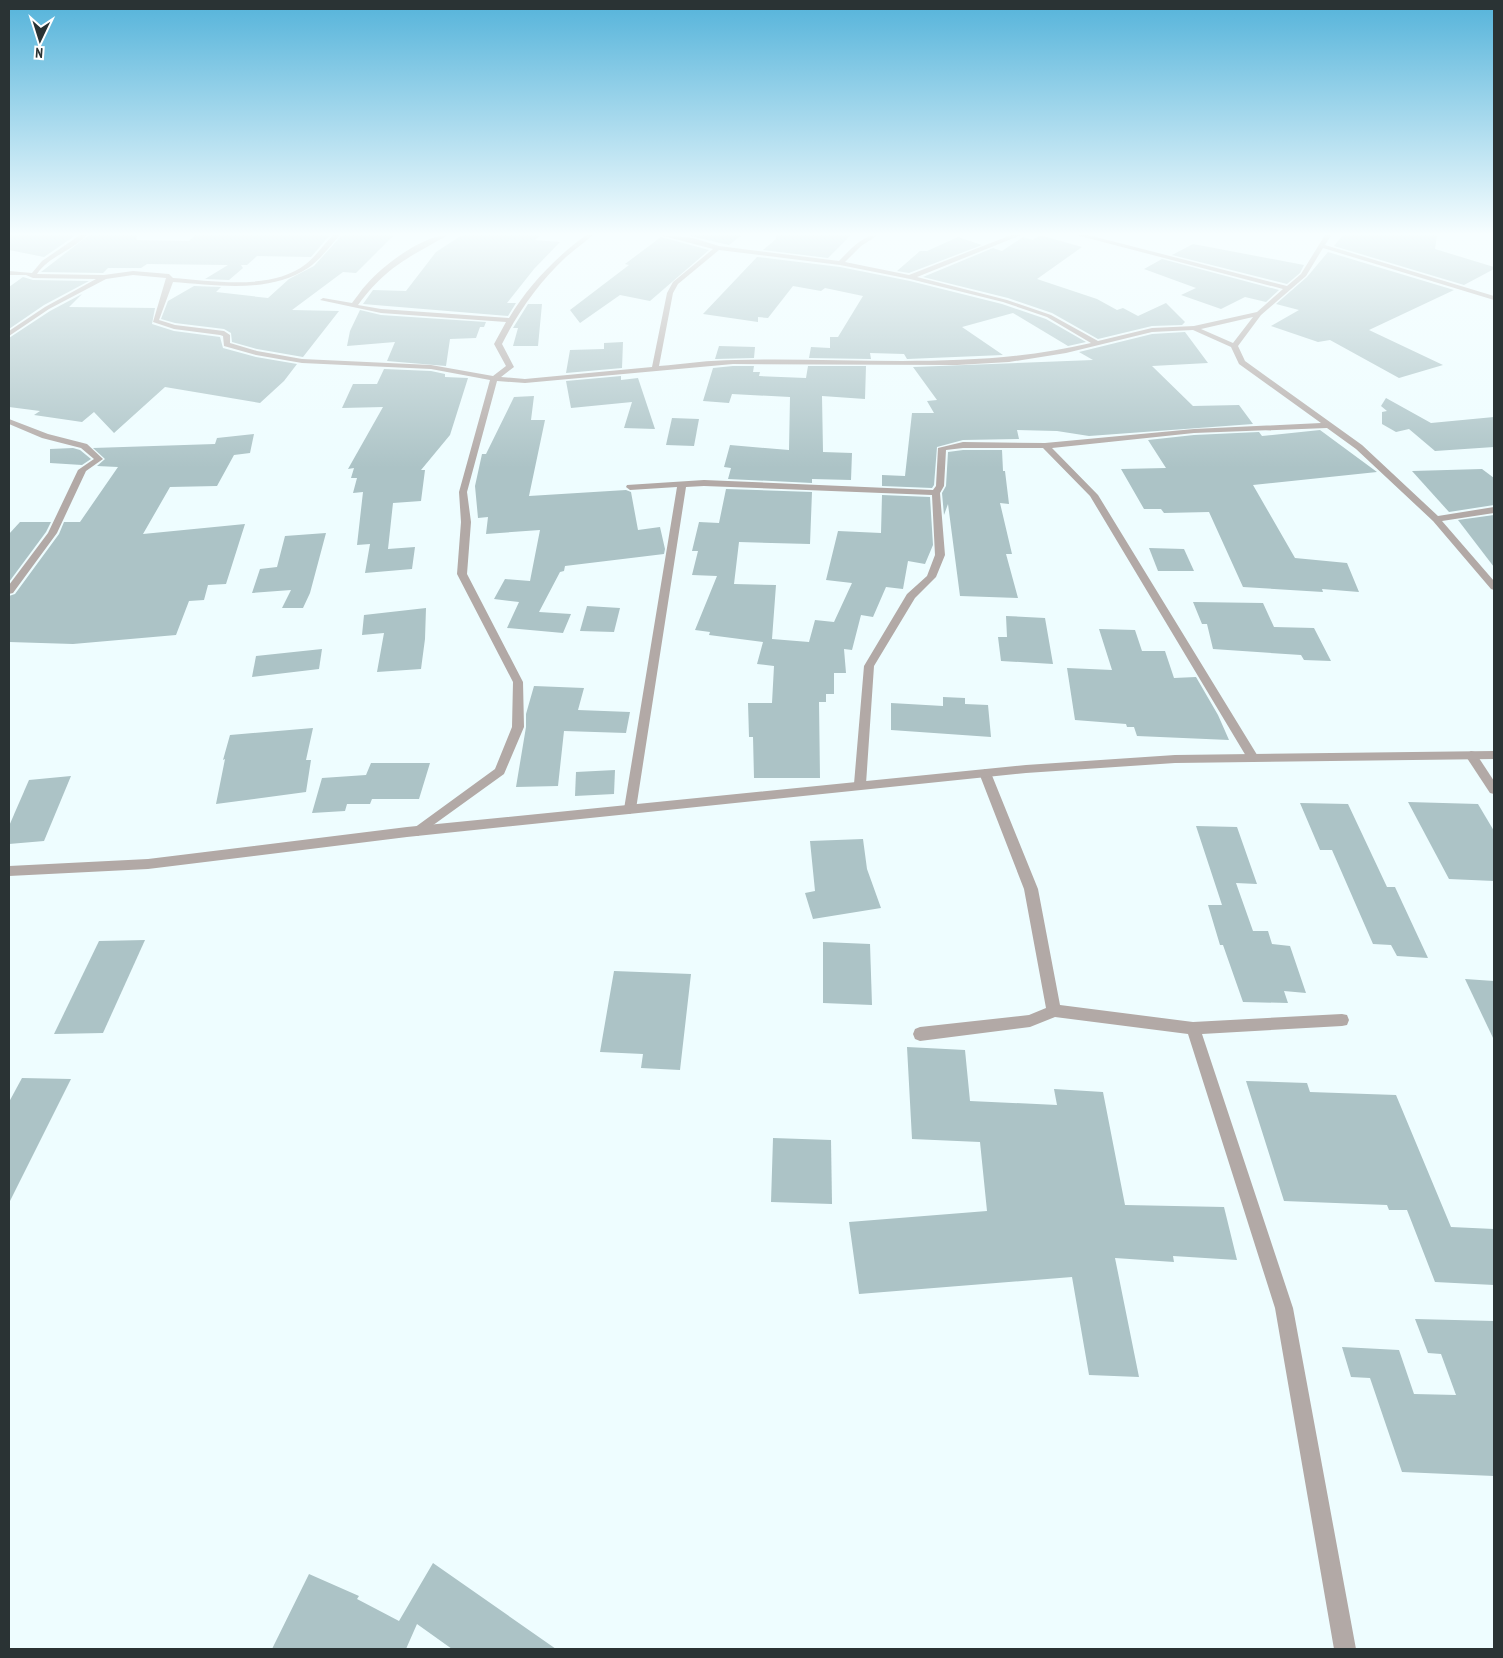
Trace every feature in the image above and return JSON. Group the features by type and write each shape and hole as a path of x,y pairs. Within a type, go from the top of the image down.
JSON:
{"street":[{"path":"9,334 41,312"},
{"path":"158,312 155,321 159,324 221,333 226,335 227,344 277,358 362,365 431,367 494,379 538,382 751,361 956,363 1009,360 1066,351 1096,342 1152,330 1194,328 1258,314"},
{"path":"401,312 509,320"},
{"path":"418,831 500,771 518,727 518,682 462,574 466,522 463,492 494,379 510,367 498,344 509,320 515,312"},
{"path":"655,370 666,312"},
{"path":"1038,312 1049,316 1096,342"},
{"path":"1234,346 1258,314"},
{"path":"1194,328 1234,346 1242,362 1359,447 1436,519 1494,587"},
{"path":"9,421 45,436 84,446 99,458 82,470 52,533 9,591"},
{"path":"860,784 869,666 911,596 930,577 940,555 936,493 940,486 942,448 964,445 1045,446 1194,432 1329,425"},
{"path":"1045,446 1094,495 1253,758"},
{"path":"630,487 704,483 936,493"},
{"path":"630,809 682,485"},
{"path":"1436,519 1494,510"},
{"path":"1471,755 1494,790"},
{"path":"9,871 148,864 418,831 860,784 985,773 1175,759 1494,755"},
{"path":"985,773 1032,889 1054,1011"},
{"path":"920,1034 1030,1021 1054,1011 1193,1028 1342,1020"},
{"path":"1193,1028 1284,1308 1344,1649"}],"building":[{"path":"9,312 33,312 9,329"},
{"path":"48,312 154,312 152,324 174,331 220,337 223,348 256,357 297,364 284,381 260,403 165,387 114,433 94,412 82,422 34,415 40,411 9,407 9,338"},
{"path":"164,312 338,312 303,357 257,349 232,342 231,333 224,329 175,323 161,319"},
{"path":"359,312 486,322 484,327 480,327 476,338 450,339 446,366 387,361 395,342 347,346 350,331"},
{"path":"464,312 510,312 508,316"},
{"path":"523,312 541,312 538,346 513,346 518,328 513,328"},
{"path":"572,312 595,312 580,323"},
{"path":"705,312 772,312 768,318 758,317 758,322 703,314"},
{"path":"853,312 1027,312 1046,319 1086,342 1068,346 1013,313 962,327 1003,355 907,359 904,354 870,353 871,359 809,358 811,347 830,348 830,337 838,337"},
{"path":"1050,312 1131,312 1138,316 1146,312 1175,312 1185,322 1182,325 1152,326 1098,339"},
{"path":"1295,312 1406,312 1369,330 1443,365 1399,378 1330,340 1318,342 1271,326"},
{"path":"1185,332 1208,363 1152,366 1193,406 1239,405 1253,424 1089,436 1057,431 1017,430 1019,439 963,440 937,447 934,485 932,488 882,486 882,475 905,476 912,413 934,413 927,401 937,400 913,367 1093,360 1079,352 1152,334"},
{"path":"623,342 622,368 566,373 570,350 604,349 604,343"},
{"path":"719,346 755,347 754,358 715,359"},
{"path":"754,366 753,372 760,372 759,376 806,378 808,366 866,366 865,399 822,396 823,452 852,453 851,480 812,479 812,483 728,479 731,468 724,467 730,445 789,450 790,397 732,394 729,403 703,401 713,368"},
{"path":"384,369 431,371 445,374 445,377 468,378 450,435 421,470 425,470 421,501 393,503 388,549 415,547 412,569 365,573 370,544 357,545 363,492 353,493 357,478 351,478 354,468 348,469 383,407 342,408 353,384 377,384"},
{"path":"621,376 621,380 638,378 655,429 624,428 632,402 571,408 566,381"},
{"path":"534,396 531,420 545,420 529,496 626,490 631,492 638,530 660,527 665,549 664,554 565,566 564,571 560,572 539,612 571,614 563,633 507,628 519,602 494,599 505,579 530,581 540,530 486,534 488,517 478,518 475,486 482,454 486,454 514,397"},
{"path":"1386,398 1431,423 1494,417 1494,447 1435,451 1409,429 1396,432 1382,424 1382,412 1387,411 1381,406"},
{"path":"672,418 699,419 694,446 666,445"},
{"path":"1320,430 1377,472 1253,485 1295,558 1347,563 1359,592 1322,589 1323,592 1243,587 1209,512 1164,513 1161,509 1144,509 1121,469 1166,468 1148,440 1194,435 1259,432 1262,436"},
{"path":"254,434 250,453 234,455 217,486 170,487 143,534 245,524 226,584 208,585 204,600 189,601 176,635 73,644 9,642 9,596 15,594 59,534 64,522 80,522 118,467 97,466 105,459 93,448 215,444 217,438"},
{"path":"73,448 80,450 91,459 82,465 50,463 50,449"},
{"path":"1002,450 1003,471 1005,471 1009,504 1000,503 1012,554 1006,554 1018,598 960,596 948,504 944,515 942,493 946,486 948,452"},
{"path":"1482,469 1494,478 1494,505 1449,512 1412,471"},
{"path":"726,489 812,492 810,544 739,542 734,584 776,585 772,639 809,642 815,620 834,622 852,583 826,580 838,531 881,533 882,495 930,497 933,545 925,564 908,561 903,589 886,587 873,617 861,615 852,650 844,649 846,673 834,673 834,694 826,694 826,702 819,702 820,778 754,778 753,737 749,737 748,703 772,703 774,666 757,664 763,642 709,635 710,632 695,630 717,576 692,575 698,551 692,551 699,522 719,523"},
{"path":"1494,515 1494,567 1458,520"},
{"path":"20,522 51,522 46,532 9,582 9,534"},
{"path":"326,533 310,593 303,608 282,608 291,590 252,593 260,569 277,567 285,536"},
{"path":"1149,548 1184,549 1194,571 1158,571"},
{"path":"1193,602 1263,603 1274,627 1314,628 1331,661 1304,660 1301,655 1213,649 1207,624 1202,624"},
{"path":"587,606 620,608 614,632 580,631"},
{"path":"426,608 425,639 421,669 377,672 384,633 362,635 364,615"},
{"path":"1006,616 1045,618 1053,664 1001,661 998,637 1007,637"},
{"path":"1099,629 1135,630 1142,651 1165,651 1174,678 1196,677 1218,715 1229,740 1137,736 1134,727 1127,727 1126,724 1075,720 1067,668 1112,670"},
{"path":"322,649 319,669 252,677 256,656"},
{"path":"534,686 584,688 578,710 630,712 626,733 564,731 558,786 516,787 526,727 526,714"},
{"path":"943,697 965,698 965,704 988,705 991,737 891,730 891,703 943,706"},
{"path":"313,728 306,760 311,760 306,792 216,804 225,759 223,760 230,735"},
{"path":"371,763 430,763 419,799 372,799 370,804 347,804 345,811 312,813 322,778 366,775"},
{"path":"615,770 614,794 575,796 576,772"},
{"path":"71,776 44,841 9,844 9,826 29,780"},
{"path":"1408,802 1478,804 1494,831 1494,881 1449,879"},
{"path":"1300,803 1348,804 1387,887 1395,887 1428,958 1397,956 1391,945 1373,944 1332,850 1320,850"},
{"path":"1196,826 1237,827 1257,884 1236,883 1253,931 1268,931 1272,944 1290,946 1306,993 1284,991 1288,1003 1243,1002 1223,945 1220,945 1208,905 1222,905"},
{"path":"863,839 867,869 881,908 813,919 805,893 815,891 810,841"},
{"path":"145,940 103,1033 54,1034 99,941"},
{"path":"823,942 870,944 872,1005 823,1003"},
{"path":"614,971 691,974 680,1070 641,1068 643,1054 600,1052"},
{"path":"1465,979 1494,981 1494,1040"},
{"path":"907,1047 965,1050 970,1101 1057,1105 1054,1089 1103,1092 1125,1205 1224,1207 1237,1260 1173,1256 1174,1262 1115,1258 1139,1377 1089,1375 1072,1277 859,1294 849,1222 987,1211 980,1142 912,1139"},
{"path":"22,1078 71,1079 9,1203 9,1102"},
{"path":"1246,1081 1307,1083 1310,1092 1396,1095 1451,1227 1494,1229 1494,1285 1435,1282 1407,1210 1389,1210 1387,1205 1284,1201"},
{"path":"773,1138 831,1140 832,1204 771,1202"},
{"path":"1415,1319 1494,1321 1494,1476 1402,1472 1370,1378 1351,1377 1342,1347 1399,1350 1414,1394 1456,1395 1441,1354 1428,1353"},
{"path":"433,1563 556,1649 452,1649 417,1624 406,1649 272,1649 309,1574 359,1596 357,1599 399,1621"}]}
